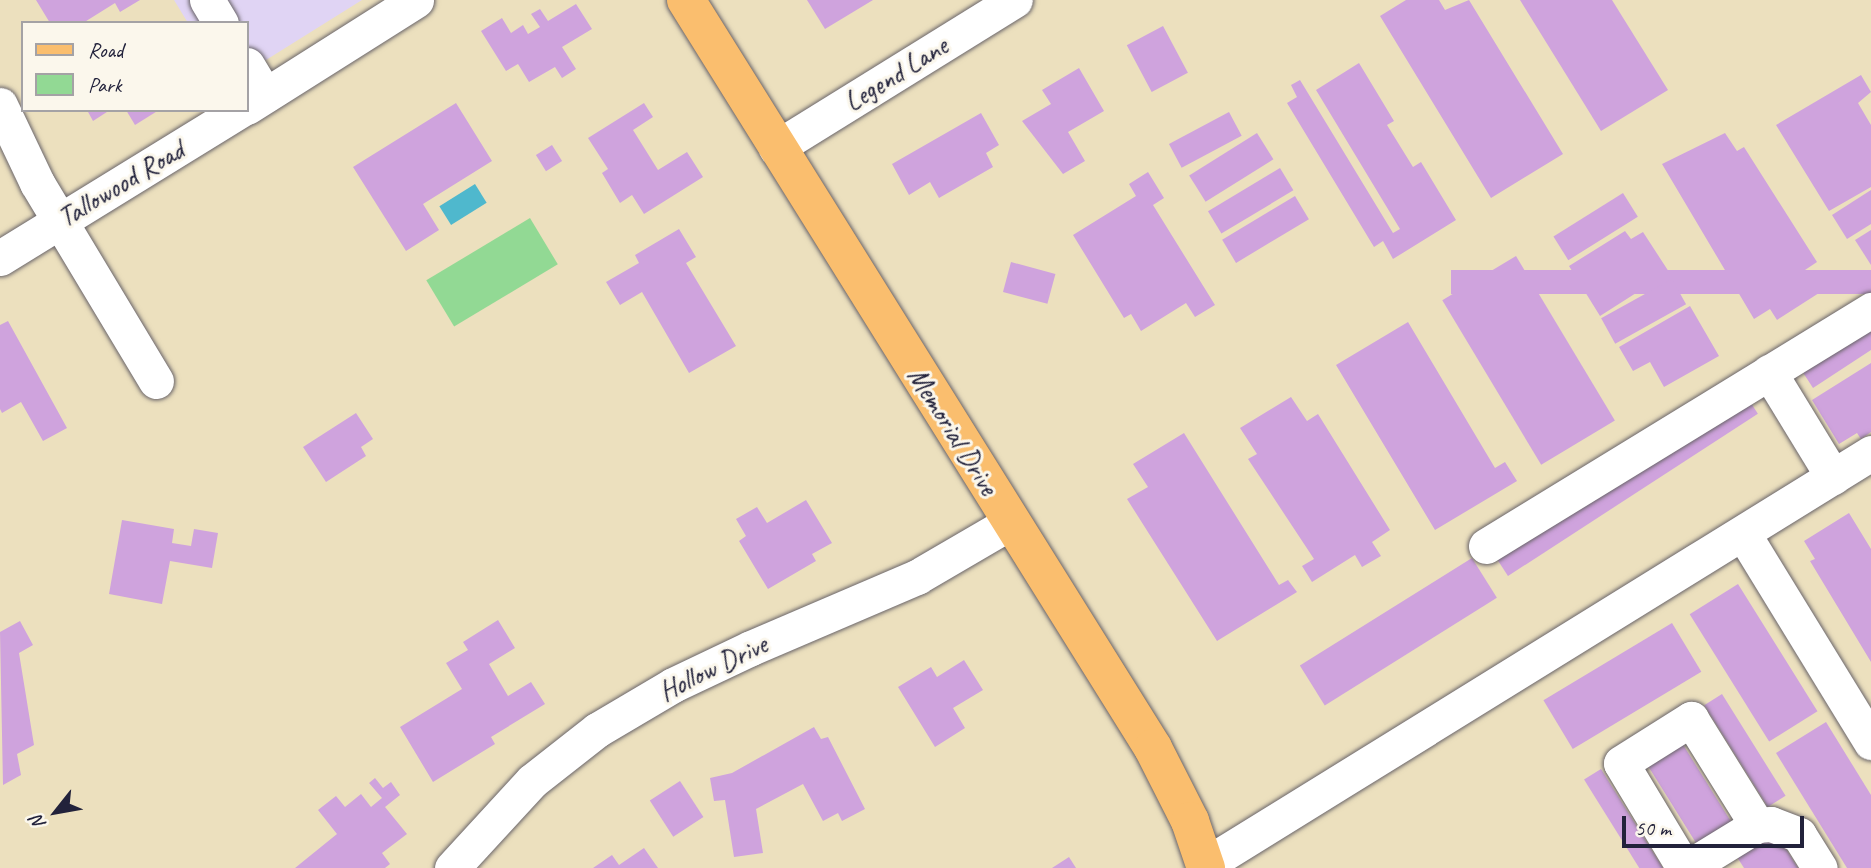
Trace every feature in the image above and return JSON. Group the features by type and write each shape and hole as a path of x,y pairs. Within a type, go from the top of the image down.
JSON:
{"main road":[{"name":"Memorial Drive","path":"686,0 1153,748 1190,821 1206,867"}],"street":[{"path":"207,0 220,21"},
{"name":"Tallowood Road","path":"251,104 416,0"},
{"name":"Legend Lane","path":"776,148 1015,0"},
{"path":"248,75 251,104"},
{"path":"0,105 12,136 60,221 156,381"},
{"name":"Tallowood Road","path":"0,258 238,112"},
{"path":"1486,546 1871,310"},
{"path":"1769,372 1833,477"},
{"path":"1206,867 1744,535 1871,453"},
{"name":"Hollow Drive","path":"452,868 532,781 597,730 729,659 917,577 1011,522"},
{"path":"1744,535 1871,742"},
{"path":"1757,825 1691,719 1621,764 1686,868 1757,825 1771,824 1799,835 1820,868"}],"shaded area":[{"path":"174,0 362,0 248,71 248,21 187,21"}],"green space":[{"path":"530,218 558,264 454,327 426,280"}],"water":[{"path":"475,184 487,203 451,225 439,206"}],"building":[{"path":"36,0 140,0 120,12 115,3 86,21 49,21"},
{"path":"807,0 873,0 825,29"},
{"path":"1406,0 1439,0 1445,10 1469,0 1563,154 1491,198 1380,16"},
{"path":"1520,0 1612,0 1668,90 1601,131"},
{"path":"576,4 592,29 562,47 576,69 562,78 555,67 529,82 518,64 506,71 481,31 502,18 511,33 523,25 528,34 540,27 531,14 540,9 548,21"},
{"path":"1163,26 1188,73 1152,92 1127,45"},
{"path":"1359,63 1394,121 1387,125 1413,167 1421,162 1456,220 1393,259 1383,241 1374,247 1287,103 1297,97 1291,85 1300,80 1393,233 1400,229 1316,90"},
{"path":"1079,68 1104,111 1068,132 1085,161 1063,174 1022,121 1051,104 1042,90"},
{"path":"1861,75 1871,92 1858,103 1871,125 1871,187 1829,211 1776,125"},
{"path":"456,103 492,161 423,204 439,230 406,251 353,167"},
{"path":"644,103 653,117 633,130 658,170 687,152 703,177 644,214 632,195 620,203 602,173 608,169 588,138"},
{"path":"88,112 107,112 93,121"},
{"path":"127,112 156,112 135,125"},
{"path":"1229,112 1242,136 1182,168 1169,144"},
{"path":"981,113 999,145 986,153 993,167 939,198 930,182 909,195 892,164"},
{"path":"1257,133 1273,159 1206,202 1189,175"},
{"path":"1725,133 1737,151 1744,147 1817,262 1805,270 1819,293 1777,320 1770,309 1754,319 1662,164"},
{"path":"552,145 562,161 546,171 536,155"},
{"path":"1280,168 1293,190 1221,234 1208,211"},
{"path":"1148,172 1164,198 1153,205 1215,305 1195,317 1186,303 1141,331 1131,314 1124,318 1073,235 1136,196 1129,184"},
{"path":"1871,190 1871,224 1847,239 1832,215"},
{"path":"1623,193 1638,217 1568,260 1553,236"},
{"path":"1295,196 1309,219 1236,263 1222,240"},
{"path":"679,229 696,257 686,263 736,346 689,373 642,292 620,305 606,282 639,263 635,255"},
{"path":"1871,230 1871,265 1855,240"},
{"path":"1625,231 1631,239 1643,232 1669,272 1600,316 1569,266"},
{"path":"1516,256 1615,421 1541,465 1442,300"},
{"path":"1011,262 1055,274 1047,304 1003,292"},
{"path":"1451,270 1871,270 1871,294 1451,294"},
{"path":"1672,279 1686,304 1615,344 1601,318"},
{"path":"1690,306 1719,356 1664,387 1650,362 1633,371 1619,347"},
{"path":"8,321 67,428 43,441 21,402 2,413 0,409 0,325"},
{"path":"1408,322 1495,468 1505,462 1517,481 1435,530 1336,365"},
{"path":"1871,330 1871,350 1813,388 1802,371"},
{"path":"1871,363 1871,432 1861,439 1857,433 1839,444 1812,400"},
{"path":"1291,397 1307,421 1318,414 1390,530 1372,542 1381,556 1362,567 1355,555 1312,582 1302,566 1314,559 1248,459 1257,454 1240,428"},
{"path":"1747,397 1758,414 1508,576 1497,559"},
{"path":"356,413 373,439 361,447 366,456 326,482 303,447"},
{"path":"1184,433 1279,585 1288,580 1297,592 1217,641 1127,499 1148,487 1133,464"},
{"path":"806,500 832,543 812,554 816,561 768,589 739,541 746,536 736,519 757,507 767,523"},
{"path":"1849,513 1871,549 1871,662 1810,561 1815,559 1804,541"},
{"path":"122,520 174,529 172,543 191,546 194,529 218,533 212,568 170,561 162,604 109,594"},
{"path":"1472,558 1497,598 1325,705 1300,666"},
{"path":"1738,584 1817,711 1769,741 1690,614"},
{"path":"498,620 515,648 489,664 508,696 531,682 545,704 491,737 495,744 433,782 400,727 462,689 446,663 468,650 463,642"},
{"path":"20,621 33,645 19,653 34,745 17,754 21,775 3,785 0,632"},
{"path":"1672,623 1701,672 1573,749 1543,700"},
{"path":"964,660 983,690 953,708 965,728 935,747 898,687 931,667 937,677"},
{"path":"1722,694 1786,796 1768,807 1704,705"},
{"path":"1826,722 1871,795 1871,868 1847,868 1776,753"},
{"path":"814,727 821,739 828,737 865,809 842,821 838,813 823,821 803,784 756,809 763,853 734,857 725,800 714,801 710,778 732,773"},
{"path":"1682,743 1736,829 1701,850 1647,765"},
{"path":"1601,769 1663,868 1639,868 1584,780"},
{"path":"375,778 383,788 391,782 400,795 385,807 407,834 382,853 390,864 385,868 295,868 337,834 318,810 336,796 345,807 361,794 371,807 382,798 369,783"},
{"path":"680,781 703,817 673,837 650,801"},
{"path":"1774,830 1798,868 1744,868 1735,854"},
{"path":"644,848 658,868 593,868 612,855 619,865"},
{"path":"1069,857 1076,868 1052,868"}]}
